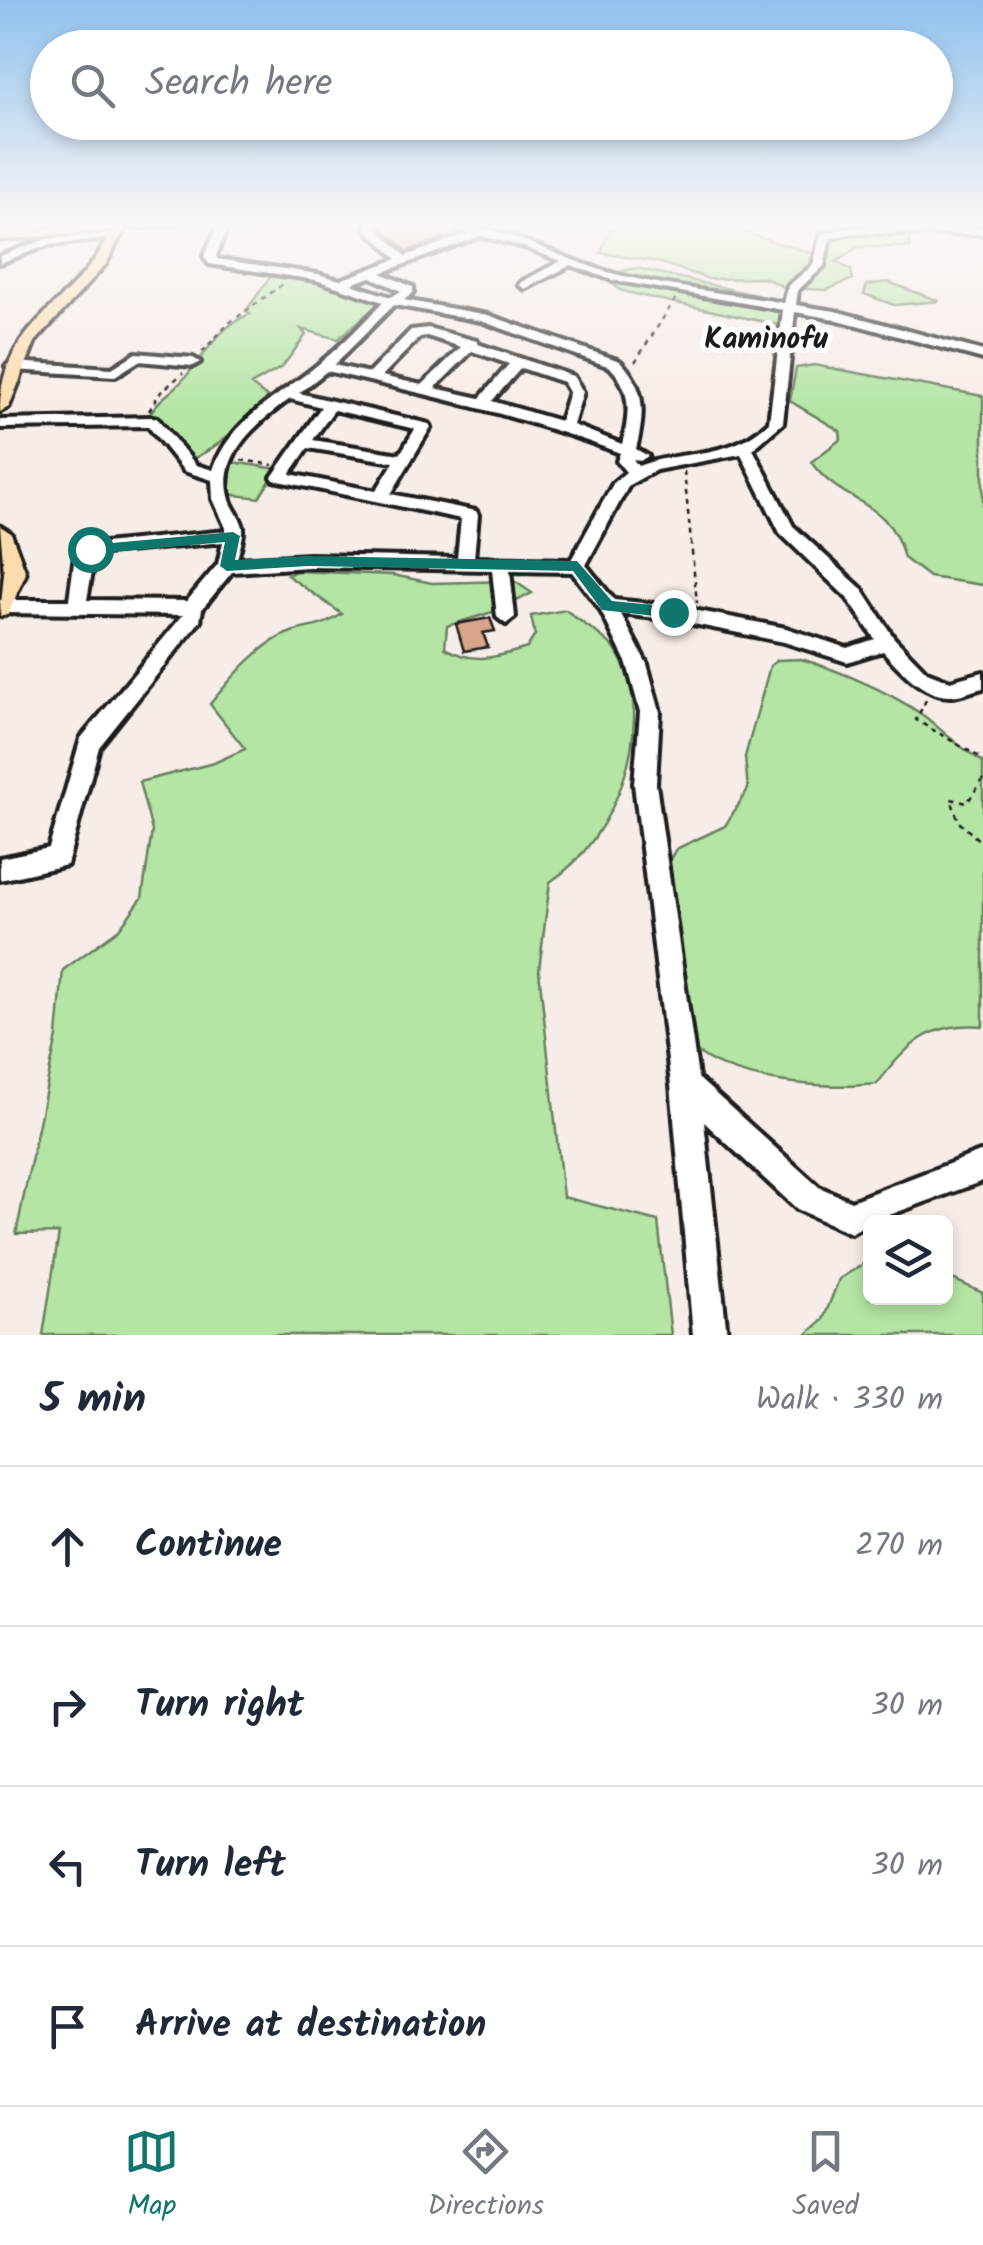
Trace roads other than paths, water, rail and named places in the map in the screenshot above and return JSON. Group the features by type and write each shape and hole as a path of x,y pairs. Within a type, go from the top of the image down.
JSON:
{"main road":[{"path":"1,402 27,340 77,286"},
{"path":"0,533 14,573 0,607"}],"street":[{"path":"352,286 392,301 484,318 619,368 628,374 638,418 624,461 634,472"},
{"path":"0,869 58,857 90,744 193,616 192,608 227,566 235,528 223,510 219,477 235,434 325,366 392,301 409,290 401,286"},
{"path":"665,286 891,328 983,355"},
{"path":"577,566 622,482 634,472 661,462 745,448 776,424 795,286"},
{"path":"370,379 416,333 472,344 568,379 576,392 565,427"},
{"path":"424,391 472,344"},
{"path":"13,366 115,372 136,357 193,362"},
{"path":"483,403 519,361"},
{"path":"325,366 483,403 565,427 661,462"},
{"path":"290,395 424,427 380,498"},
{"path":"330,405 280,477 470,515 464,564"},
{"path":"0,424 152,422 190,468 219,477"},
{"path":"304,443 404,459"},
{"path":"745,448 786,529 855,594 888,642 933,685 949,689 983,680"},
{"path":"78,607 84,554 90,549 233,536"},
{"path":"227,566 308,561 577,566"},
{"path":"500,566 506,617"},
{"path":"577,566 608,606 637,664 650,712 645,784 685,1085 710,1335"},
{"path":"608,606 786,635 847,655 888,642"},
{"path":"0,607 192,608"},
{"path":"685,1085 808,1198 852,1217 980,1167"}],"district":[{"name":"Kaminofu","path":"766,338"}]}
